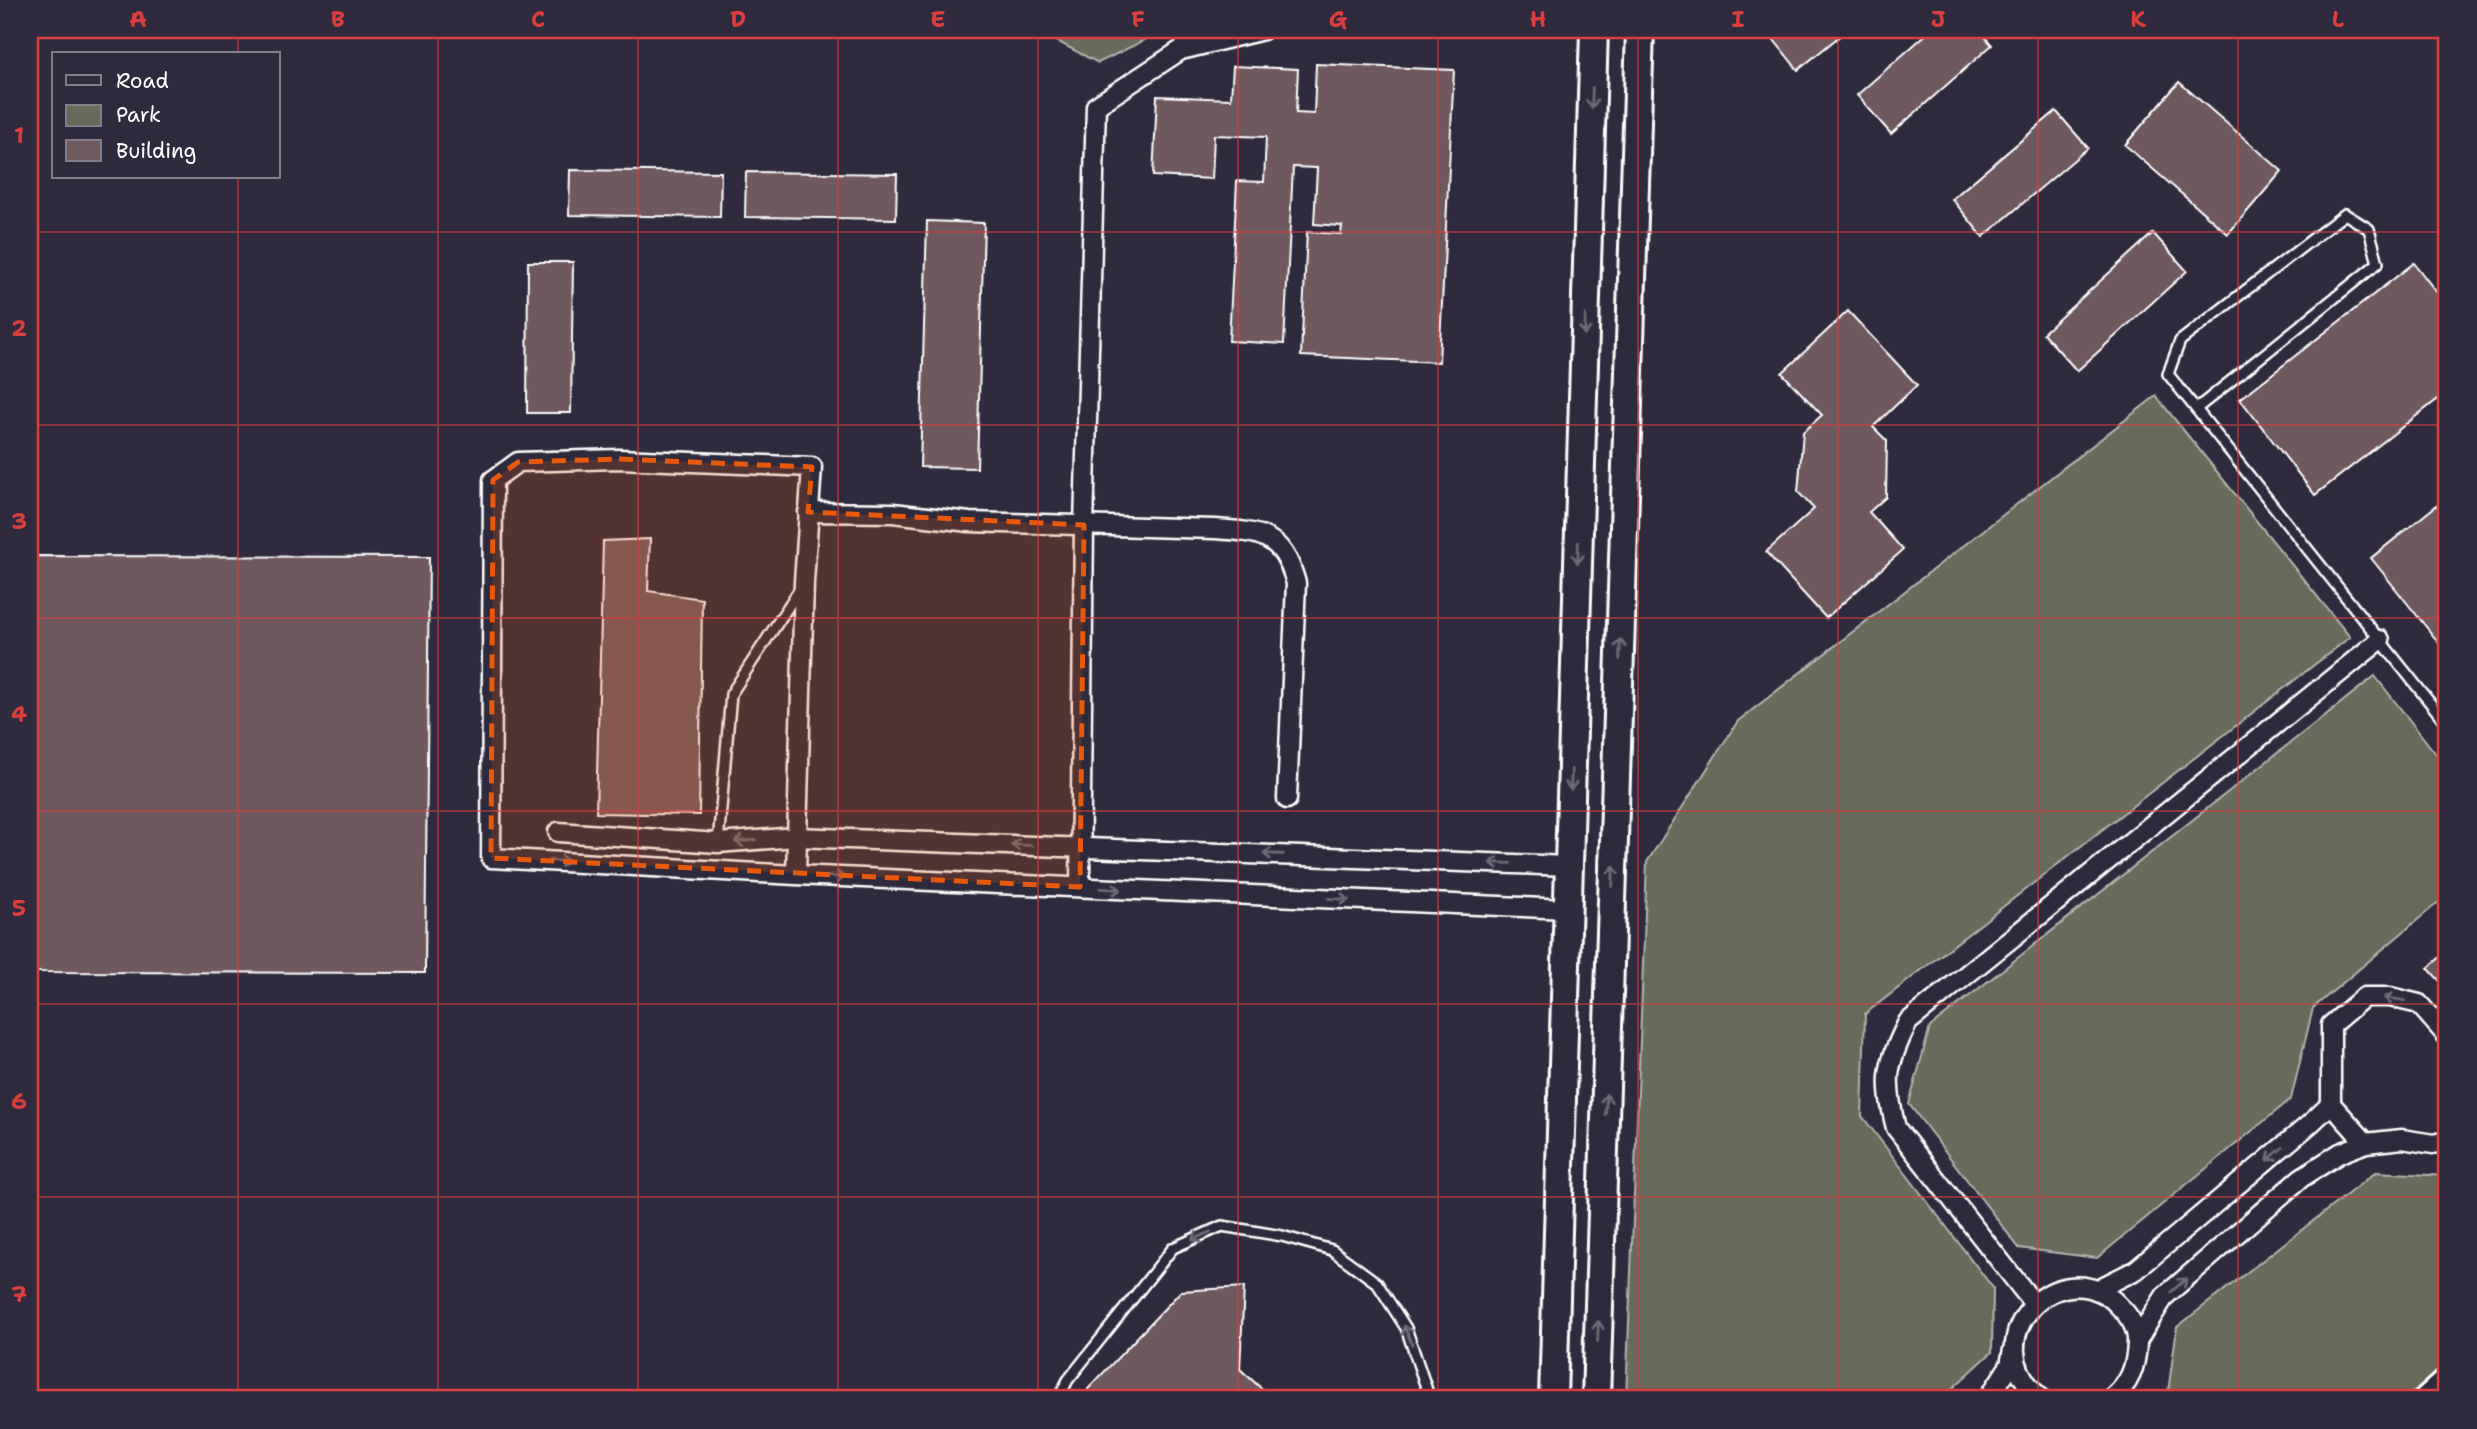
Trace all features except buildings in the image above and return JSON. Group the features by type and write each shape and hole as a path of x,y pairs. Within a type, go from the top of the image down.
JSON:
{"main road":[{"path":"1553,1399 1594,30"},
{"path":"1596,1399 1640,30"},
{"path":"2428,1399 2447,1382"}],"street":[{"path":"1080,887 1084,525 1096,106 1181,50 1263,30"},
{"path":"796,876 804,582 812,467 619,459 518,462 493,480 491,858 796,876 1567,909"},
{"path":"808,512 893,513 969,522 1252,531 1275,542 1289,559 1296,583 1287,799"},
{"path":"2034,1304 1896,1128 1887,1092 1892,1054 1908,1022 2380,640"},
{"path":"558,832 718,843 796,836 1569,866"},
{"path":"2366,1143 2331,1104 2331,1025 2364,997 2390,997 2419,1004 2447,1036"},
{"path":"2096,1290 2136,1270 2311,1124 2331,1104"},
{"path":"2138,1339 2165,1296 2301,1178 2340,1153 2366,1143 2402,1139 2433,1143 2447,1141"},
{"path":"1988,1399 2010,1365 2022,1318 2048,1293 2071,1287 2096,1290 2113,1298 2129,1316 2138,1339 2136,1363 2129,1380 2111,1399"},
{"path":"2015,1338 2018,1371 2029,1389 2042,1399"},
{"path":"2129,1380 2135,1399"}],"lane":[{"path":"2196,409 2378,263 2368,229 2345,214 2180,341 2168,374 2380,640 2446,720"},
{"path":"718,843 731,694 804,582"},
{"path":"1058,1399 1068,1380 1174,1248 1222,1226 1282,1236 1332,1250 1377,1283 1406,1328 1430,1399"}],"highlighted area":[{"path":"619,459 812,467 808,512 1084,525 1080,887 491,858 493,480 518,462"}],"green space":[{"path":"1036,30 1151,30 1145,40 1098,63"},
{"path":"2156,396 2350,637 1865,1014 1862,1116 1993,1288 1992,1352 1941,1399 1626,1399 1647,862 1738,721"},
{"path":"2375,676 2447,768 2447,895 2313,1008 2291,1099 2097,1258 2019,1248 1909,1104 1930,1027"},
{"path":"2376,1172 2447,1176 2447,1363 2405,1399 2175,1399 2168,1392 2177,1327"}]}
